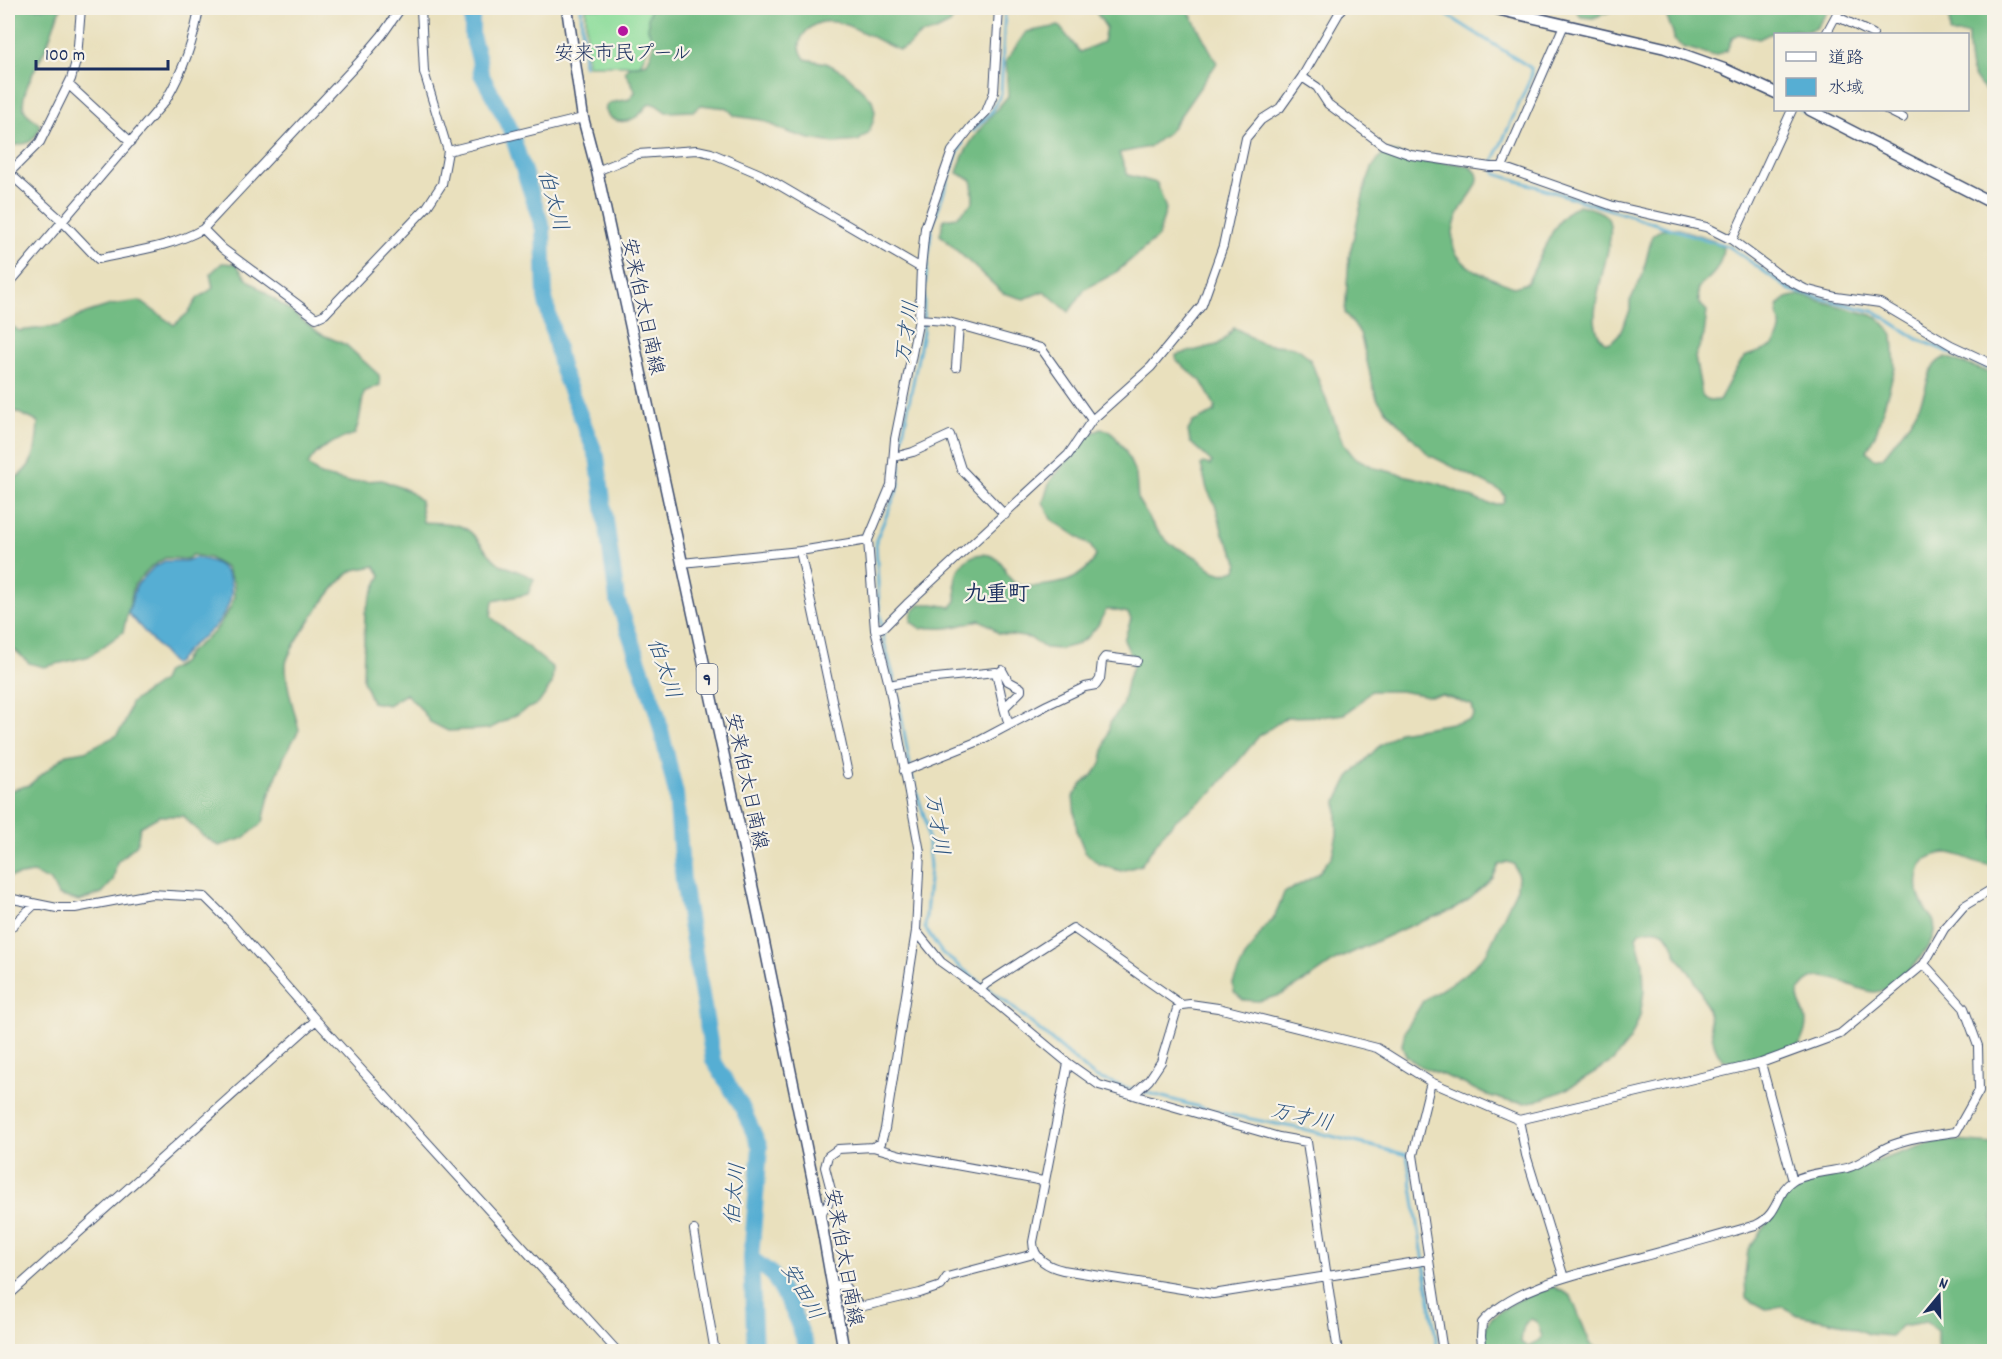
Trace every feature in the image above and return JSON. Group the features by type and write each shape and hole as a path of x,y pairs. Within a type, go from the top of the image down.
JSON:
{"main road":[{"name":"安来伯太日南線","path":"567,8 583,118 597,171 755,902 820,1215 844,1352"},
{"path":"1492,8 1665,48 1696,58 1774,92"},
{"path":"1812,111 1995,204"}],"street":[{"path":"81,8 77,58 69,85 40,142 8,173 61,220 98,259 170,243 203,229 360,61 401,8"},
{"path":"8,285 61,220 155,116 179,78 195,32 199,8"},
{"path":"203,229 223,249 316,318 325,314 427,207 442,184 452,150 424,72 421,8"},
{"path":"820,1215 830,1202 832,1194 825,1167 828,1156 838,1149 873,1146 881,1143 916,931 920,852 909,769 894,684 880,629 868,540 891,485 900,455 895,439 919,319 925,228 952,151 986,112 994,92 999,8"},
{"path":"880,629 1068,455 1092,420 1151,367 1202,305 1223,246 1246,138 1261,120 1280,108 1302,77 1342,8"},
{"path":"1827,33 1838,12 1871,33"},
{"path":"1502,167 1564,26"},
{"path":"1302,77 1317,87 1328,104 1383,145 1411,155 1502,167 1613,206 1706,227 1732,240 1782,277 1805,289 1836,297 1880,303 1950,345 1995,364"},
{"path":"69,85 131,142"},
{"path":"1732,240 1792,111"},
{"path":"1889,111 1903,118"},
{"path":"452,150 583,118"},
{"path":"597,171 638,154 698,150 711,153 760,174 921,268"},
{"path":"919,319 945,321 1041,348 1092,420"},
{"path":"956,368 958,325"},
{"path":"900,455 950,435 961,469 1005,514"},
{"path":"682,563 800,551 868,540"},
{"path":"800,551 848,774"},
{"path":"909,769 979,741 1085,687 1096,685 1100,679 1102,661 1105,657 1137,661"},
{"path":"1002,670 1008,681 1021,688 1021,691 1004,708"},
{"path":"894,684 996,672 1008,725"},
{"path":"1137,1091 1149,1080 1161,1062 1177,1009 1182,1005 1197,1004 1377,1048 1431,1082 1519,1120 1761,1063 1840,1034 1924,964 1944,929 1964,906 1995,888"},
{"path":"8,898 57,908 75,908 151,894 205,897 618,1352"},
{"path":"8,930 35,904"},
{"path":"983,987 1073,928 1182,1005"},
{"path":"916,931 941,962 983,987 1068,1063 1099,1085 1137,1091 1279,1137 1307,1142 1338,1352"},
{"path":"1483,1352 1480,1327 1485,1319 1521,1294 1564,1278 1756,1225 1765,1221 1772,1214 1793,1181 1861,1163 1891,1145 1956,1132 1979,1091 1978,1047 1964,1008 1924,964"},
{"path":"8,1296 316,1020"},
{"path":"1068,1063 1043,1181 1033,1242 1034,1251 1042,1261 1055,1268 1213,1294 1425,1261"},
{"path":"1761,1063 1793,1181"},
{"path":"1431,1082 1413,1155 1425,1261 1443,1352"},
{"path":"1519,1120 1526,1155 1564,1278"},
{"path":"873,1146 901,1155 1043,1181"},
{"path":"694,1230 715,1352"},
{"path":"832,1285 844,1285 860,1307 920,1293 941,1286 947,1277 1030,1255 1034,1251"}],"green space":[{"path":"8,8 61,8 24,95 24,109 40,126 38,132 29,142 8,146"},
{"path":"586,8 665,8 640,65 587,65"},
{"path":"651,8 960,8 950,24 934,32 920,35 907,47 899,50 861,31 835,22 823,22 812,26 802,37 800,43 805,59 826,63 845,73 872,100 875,112 868,133 858,141 834,143 787,132 762,120 735,116 727,108 701,105 694,111 666,112 650,103 640,114 627,121 613,119 605,108 609,103 630,99 635,92 625,71 628,67 647,63 652,51 654,42 648,29"},
{"path":"1093,8 1187,8 1217,63 1169,132 1149,147 1119,153 1128,175 1157,183 1166,209 1158,237 1115,273 1085,289 1069,312 1044,291 1024,299 1003,293 940,235 944,219 957,217 973,202 972,180 957,173 971,142 1008,96 1006,61 1026,32 1059,26 1080,52 1103,42 1106,27"},
{"path":"1577,8 1619,8 1593,18 1581,17"},
{"path":"1665,8 1830,8 1816,28 1774,33 1759,39 1738,34 1732,38 1727,50 1715,56 1683,47 1674,40"},
{"path":"1949,8 1994,8 1994,98 1975,78 1970,63 1969,33 1950,33"},
{"path":"1391,151 1423,162 1462,165 1476,172 1478,182 1455,222 1453,244 1458,256 1469,267 1514,287 1527,283 1548,239 1570,210 1579,205 1605,215 1610,225 1610,240 1595,316 1597,332 1606,343 1611,342 1619,334 1630,311 1630,301 1642,277 1652,236 1661,229 1676,228 1714,240 1723,248 1722,255 1715,271 1698,288 1699,303 1707,311 1704,335 1695,357 1702,395 1709,401 1719,400 1736,369 1747,356 1773,345 1780,329 1778,305 1787,298 1799,295 1878,317 1893,335 1895,368 1877,430 1867,451 1874,459 1883,457 1911,420 1920,404 1932,368 1940,360 1946,357 1994,374 1994,865 1985,865 1944,853 1934,855 1925,861 1919,871 1918,891 1933,920 1934,929 1925,951 1898,981 1875,992 1828,978 1818,977 1810,980 1802,987 1798,995 1806,1024 1799,1046 1743,1064 1723,1060 1714,1044 1707,1010 1700,991 1678,958 1670,939 1663,932 1655,929 1639,932 1636,937 1643,963 1644,991 1640,1016 1630,1040 1613,1061 1565,1090 1526,1103 1507,1101 1484,1094 1420,1066 1406,1056 1402,1045 1405,1031 1423,1001 1467,973 1487,952 1517,888 1518,876 1514,864 1507,862 1499,865 1493,878 1470,899 1453,910 1407,927 1336,960 1281,995 1259,1001 1243,1000 1234,992 1233,983 1244,959 1264,928 1274,918 1284,893 1317,875 1332,856 1337,835 1337,801 1349,777 1377,748 1399,732 1470,720 1474,715 1472,705 1442,695 1370,691 1355,707 1344,714 1287,717 1259,736 1213,792 1165,831 1141,865 1121,871 1099,864 1085,852 1077,832 1073,797 1101,764 1110,723 1122,706 1128,678 1133,667 1132,658 1124,640 1131,619 1128,613 1106,610 1088,637 1075,645 1060,649 1045,648 1030,638 998,633 980,620 958,626 921,629 911,622 912,613 920,604 951,607 956,601 955,580 959,570 963,563 975,556 982,554 996,558 1012,581 1027,586 1069,580 1087,568 1096,555 1090,545 1051,519 1043,502 1050,481 1090,434 1101,429 1111,431 1125,450 1136,475 1138,500 1155,528 1170,544 1196,557 1214,571 1223,574 1236,570 1237,558 1223,534 1201,465 1203,463 1210,465 1212,462 1190,442 1188,431 1193,422 1215,412 1215,406 1201,381 1176,360 1176,355 1217,345 1234,328 1259,342 1292,346 1304,353 1311,361 1343,443 1354,457 1375,468 1440,484 1490,504 1501,504 1505,496 1501,491 1429,455 1386,410 1374,390 1360,333 1345,313 1349,257 1365,187 1372,168 1382,154"},
{"path":"222,263 236,264 247,279 321,334 346,345 379,375 380,385 364,392 355,434 322,449 308,465 320,475 349,482 382,480 407,490 420,500 423,522 451,524 466,529 500,564 534,579 528,594 493,601 491,617 553,668 552,684 539,703 489,729 448,731 430,722 406,694 388,705 372,702 363,680 365,613 381,575 375,566 352,571 325,600 288,657 287,681 299,730 284,757 269,796 263,822 244,838 219,846 202,835 183,816 159,816 140,827 137,844 117,862 113,881 102,893 79,901 58,895 51,881 33,873 8,877 8,791 29,785 67,754 85,751 116,736 124,725 131,703 162,681 166,672 182,663 188,653 214,632 230,608 234,597 234,584 226,568 209,558 192,555 187,559 165,558 152,566 134,585 123,632 90,656 44,667 29,663 14,649 8,647 8,482 24,471 33,458 38,422 8,408 8,323 19,331 59,326 86,313 111,305 140,301 174,325 188,313 197,299 213,288 210,274"},
{"path":"1939,1140 1994,1144 1994,1351 1941,1351 1937,1346 1937,1331 1926,1322 1901,1326 1891,1336 1868,1334 1845,1324 1798,1315 1783,1307 1766,1309 1746,1298 1745,1276 1748,1249 1791,1190 1802,1184 1836,1175"},
{"path":"1554,1287 1571,1296 1590,1343 1596,1348 1612,1347 1626,1351 1485,1351 1484,1330 1489,1321 1505,1307","holes":["1531,1319 1537,1322 1542,1337 1540,1340 1528,1346 1521,1343 1526,1323"]}],"water":[{"path":"194,558 208,560 219,565 226,572 231,591 225,613 217,624 173,664 128,613 136,586 154,567 165,561 186,561"}],"waterway":[{"name":"伯太川","path":"472,8 472,36 481,74 508,123 543,229 545,298 562,370 597,457 617,599 657,713 676,794 683,882 713,1060 741,1105 760,1147 751,1258 755,1352"},
{"path":"581,8 584,66"},
{"name":"万才川","path":"973,131 992,111 1001,94 1005,8"},
{"path":"1436,8 1531,68 1531,77 1493,162 1496,174 1730,247 1790,290 1876,312 1919,340 1994,370"},
{"path":"1804,111 1809,113"},
{"name":"万才川","path":"963,143 932,226 924,293 923,332 902,439 899,486 876,540 879,606 884,642 896,686 912,777 926,822 930,867 925,928 942,953 1011,1006 1095,1077 1134,1090"},
{"name":"万才川","path":"1141,1091 1221,1113 1307,1130 1407,1155 1438,1352"},
{"name":"安田川","path":"751,1258 772,1274 792,1309 809,1352"}],"place":[{"name":"安来市民プール","path":"623,31"}],"district":[{"name":"九重町","path":"997,592"}]}
